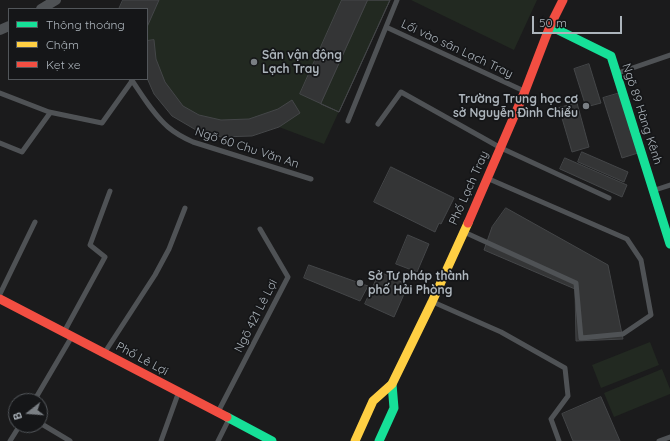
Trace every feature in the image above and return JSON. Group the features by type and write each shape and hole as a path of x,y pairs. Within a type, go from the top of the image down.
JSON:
{"main road":[{"name":"Phố Lạch Tray","path":"355,441 373,401 392,384 432,302 501,148 550,26 563,0"},
{"name":"Ngõ 89 Hàng Kênh","path":"550,26 611,56 654,190 668,226 670,244"},
{"name":"Phố Lê Lợi","path":"0,299 272,441"},
{"path":"379,441 394,408 392,384"}],"lane":[{"path":"386,27 397,0"},
{"name":"Lối vào sân Lạch Tray","path":"348,121 386,27 525,91"},
{"path":"617,74 670,55"},
{"path":"0,93 50,112 102,123 132,80"},
{"name":"Ngõ 60 Chu Văn An","path":"132,80 167,127 180,136 193,142 311,179"},
{"path":"378,124 401,92 501,148 609,198"},
{"path":"0,143 22,152 50,112"},
{"path":"463,231 576,283 581,338 623,334 651,315 641,260 627,239 487,178"},
{"path":"654,190 670,185"},
{"path":"38,393 68,335 105,257 90,245 110,192"},
{"path":"104,353 155,275 169,249 185,208"},
{"path":"0,294 35,222"},
{"name":"Ngõ 421 Lê Lợi","path":"218,413 288,277 260,229"},
{"path":"432,302 502,332 565,368 568,396 551,420 559,441"},
{"path":"161,441 178,393"},
{"path":"218,441 229,419"},
{"path":"48,428 70,441"},
{"path":"659,441 670,437"}],"shaded area":[{"name":"Sân vận động Lạch Tray","path":"123,0 390,0 324,144 279,127 196,130 172,116 154,94 148,80 148,8 119,8"},
{"path":"411,0 537,0 514,50"},
{"path":"650,342 659,365 601,388 592,365"},
{"path":"662,369 670,389 670,394 614,417 604,393"}],"building":[{"path":"123,0 159,0 148,25 148,8 119,8"},
{"path":"342,0 390,0 339,112 300,94"},
{"path":"368,0 390,0 339,112 321,104"},
{"path":"154,40 156,59 165,82 183,106 199,115 221,120 249,119 278,109 292,100 300,113 279,127 252,136 221,137 196,130 172,116 154,94 148,80 148,41"},
{"path":"589,64 601,103 586,107 574,69"},
{"path":"620,93 638,153 622,158 603,98"},
{"path":"577,103 589,147 572,152 559,108"},
{"path":"582,152 628,172 624,182 578,162"},
{"path":"565,158 627,185 622,197 560,169"},
{"path":"391,167 454,198 441,224 439,223 435,232 374,202"},
{"path":"506,208 608,265 623,339 576,341 575,289 484,250 492,227"},
{"path":"408,235 429,244 417,272 396,264"},
{"path":"309,265 368,286 360,301 304,278"},
{"path":"380,272 408,285 394,317 365,304"},
{"path":"601,397 620,441 573,441 562,414"}],"traffic: fast":[{"path":"550,26 611,56 670,244"},
{"path":"379,441 394,408 392,384"},
{"path":"227,417 272,441"}],"traffic: slow":[{"path":"355,441 373,401 392,384 468,223"}],"traffic: jam":[{"path":"468,223 525,91 550,26 563,0"},
{"path":"0,299 227,417"}],"place":[{"name":"Sân vận động Lạch Tray","path":"254,62"},
{"name":"Trường Trung học cơ sở Nguyễn Đình Chiểu","path":"586,106"},
{"name":"Sở Tư pháp thành phố Hải Phòng","path":"360,283"}]}
